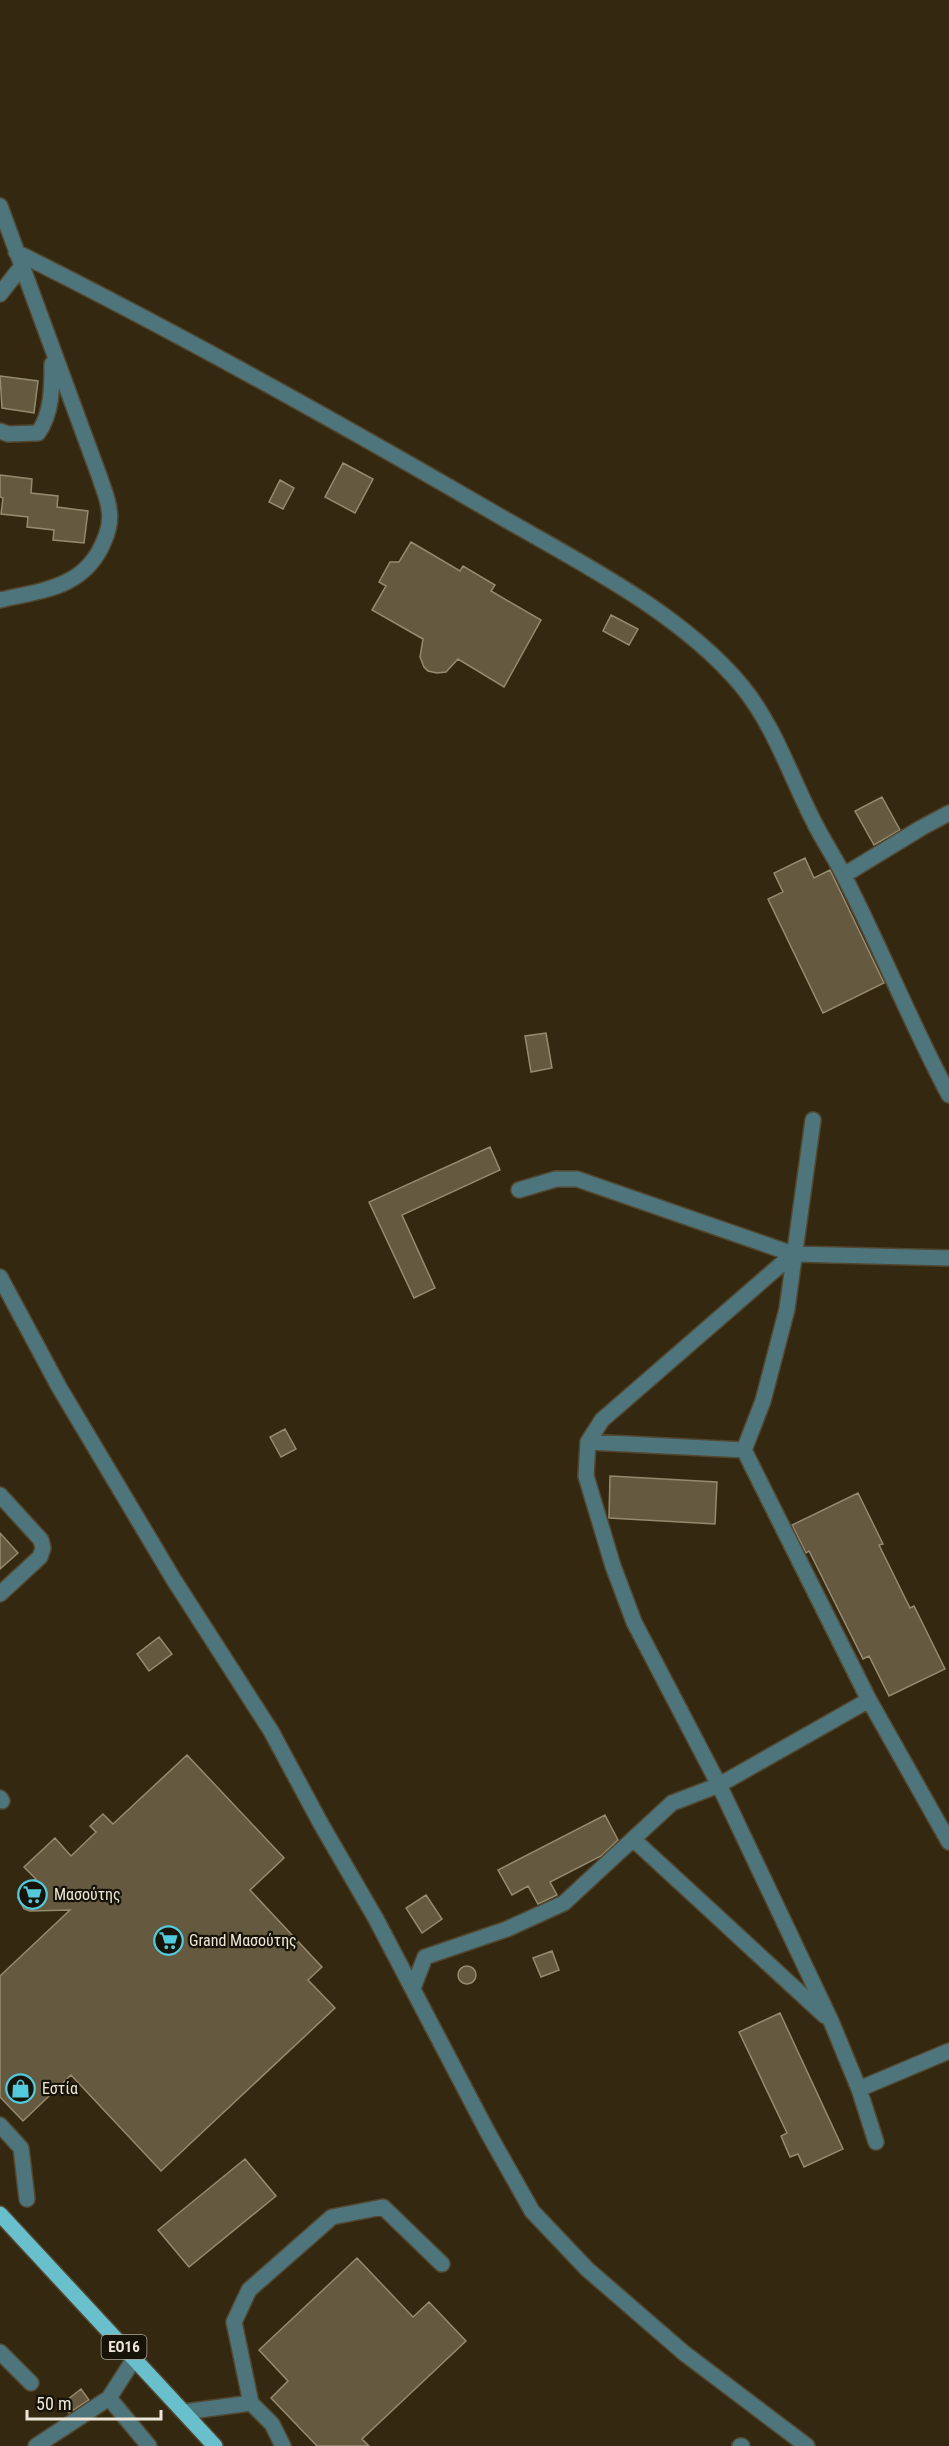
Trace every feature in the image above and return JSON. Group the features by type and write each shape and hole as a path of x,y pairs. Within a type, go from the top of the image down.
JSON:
{"main road":[{"name":"ΕΟ16","path":"0,2214 215,2446"}],"street":[{"path":"0,206 110,510 108,532 94,561 81,575 57,587 0,600"},
{"path":"0,294 19,259"},
{"path":"19,259 111,299 297,399 642,601 711,653 741,686 765,718 816,826 844,875 941,1069 949,1095"},
{"path":"0,431 8,434 38,433 46,422 52,385 52,352"},
{"path":"844,875 949,813"},
{"path":"813,1120 787,1308 763,1401 744,1450 869,1700 949,1842"},
{"path":"519,1190 556,1179 577,1179 793,1254 949,1258"},
{"path":"793,1254 602,1420 588,1442 586,1476 613,1566 634,1622 719,1785 831,2021 859,2089 876,2142"},
{"path":"0,1277 59,1388 174,1580 271,1731 413,1988 486,2131 532,2211 587,2269 684,2353 807,2446"},
{"path":"588,1442 744,1450"},
{"path":"0,1495 41,1540 43,1548 40,1557 0,1594"},
{"path":"413,1988 424,1957 507,1929 564,1904 672,1803 719,1785 869,1700"},
{"path":"633,1839 831,2021"},
{"path":"859,2089 949,2051"},
{"path":"0,2125 21,2148 27,2199"},
{"path":"283,2446 272,2424 251,2403 234,2322 249,2290 332,2217 384,2207 442,2264"},
{"path":"0,2352 31,2384"},
{"path":"36,2446 109,2398 134,2358"},
{"path":"109,2398 149,2446"},
{"path":"184,2412 251,2403"}],"building":[{"path":"0,376 38,381 34,413 2,408"},
{"path":"343,463 373,479 355,513 325,497"},
{"path":"0,475 32,479 31,493 58,496 57,507 88,511 84,543 53,540 54,530 27,527 28,517 1,514 3,498 0,497"},
{"path":"280,480 294,488 283,509 269,502"},
{"path":"411,542 460,571 463,566 495,585 491,591 541,620 504,687 458,659 446,672 428,671 420,657 423,639 372,610 386,586 379,582 390,562 399,562"},
{"path":"611,615 638,629 629,645 603,631"},
{"path":"882,797 900,830 874,845 855,811"},
{"path":"805,858 814,878 830,870 884,983 823,1013 768,899 783,892 774,873"},
{"path":"546,1033 552,1068 531,1072 525,1036"},
{"path":"490,1147 500,1170 402,1215 435,1288 414,1298 369,1202"},
{"path":"285,1429 296,1449 281,1457 270,1437"},
{"path":"610,1476 717,1482 715,1524 609,1518"},
{"path":"858,1493 883,1544 879,1545 910,1608 914,1606 945,1669 889,1696 869,1656 863,1659 809,1551 806,1553 792,1525"},
{"path":"0,1533 18,1553 0,1569"},
{"path":"159,1637 172,1654 149,1671 137,1654"},
{"name":"Grand Μασούτης","path":"187,1755 284,1858 250,1890 322,1967 308,1980 335,2008 161,2171 71,2075 23,2121 0,2097 0,1976 70,1910 30,1911 24,1909 18,1898 20,1892 23,1887 36,1879 24,1867 55,1838 71,1856 96,1832 90,1826 103,1814 113,1824"},
{"path":"605,1815 618,1840 601,1856 550,1882 557,1895 538,1904 528,1886 512,1895 498,1870"},
{"path":"426,1895 442,1919 422,1933 406,1908"},
{"path":"552,1951 559,1970 541,1977 533,1958"},
{"path":"467,1966 473,1969 476,1975 473,1981 467,1984 461,1981 458,1975 461,1969"},
{"path":"780,2013 843,2149 804,2167 798,2154 790,2157 781,2136 787,2133 739,2032"},
{"path":"245,2159 276,2196 189,2267 158,2230"},
{"path":"357,2258 413,2317 429,2302 466,2341 362,2439 369,2446 317,2446 271,2398 288,2381 259,2350"},
{"path":"81,2389 89,2400 69,2413 62,2404"}],"place":[{"name":"Μασούτης","path":"33,1894"},
{"name":"Grand Μασούτης","path":"168,1940"},
{"name":"Εστία","path":"21,2088"}]}
